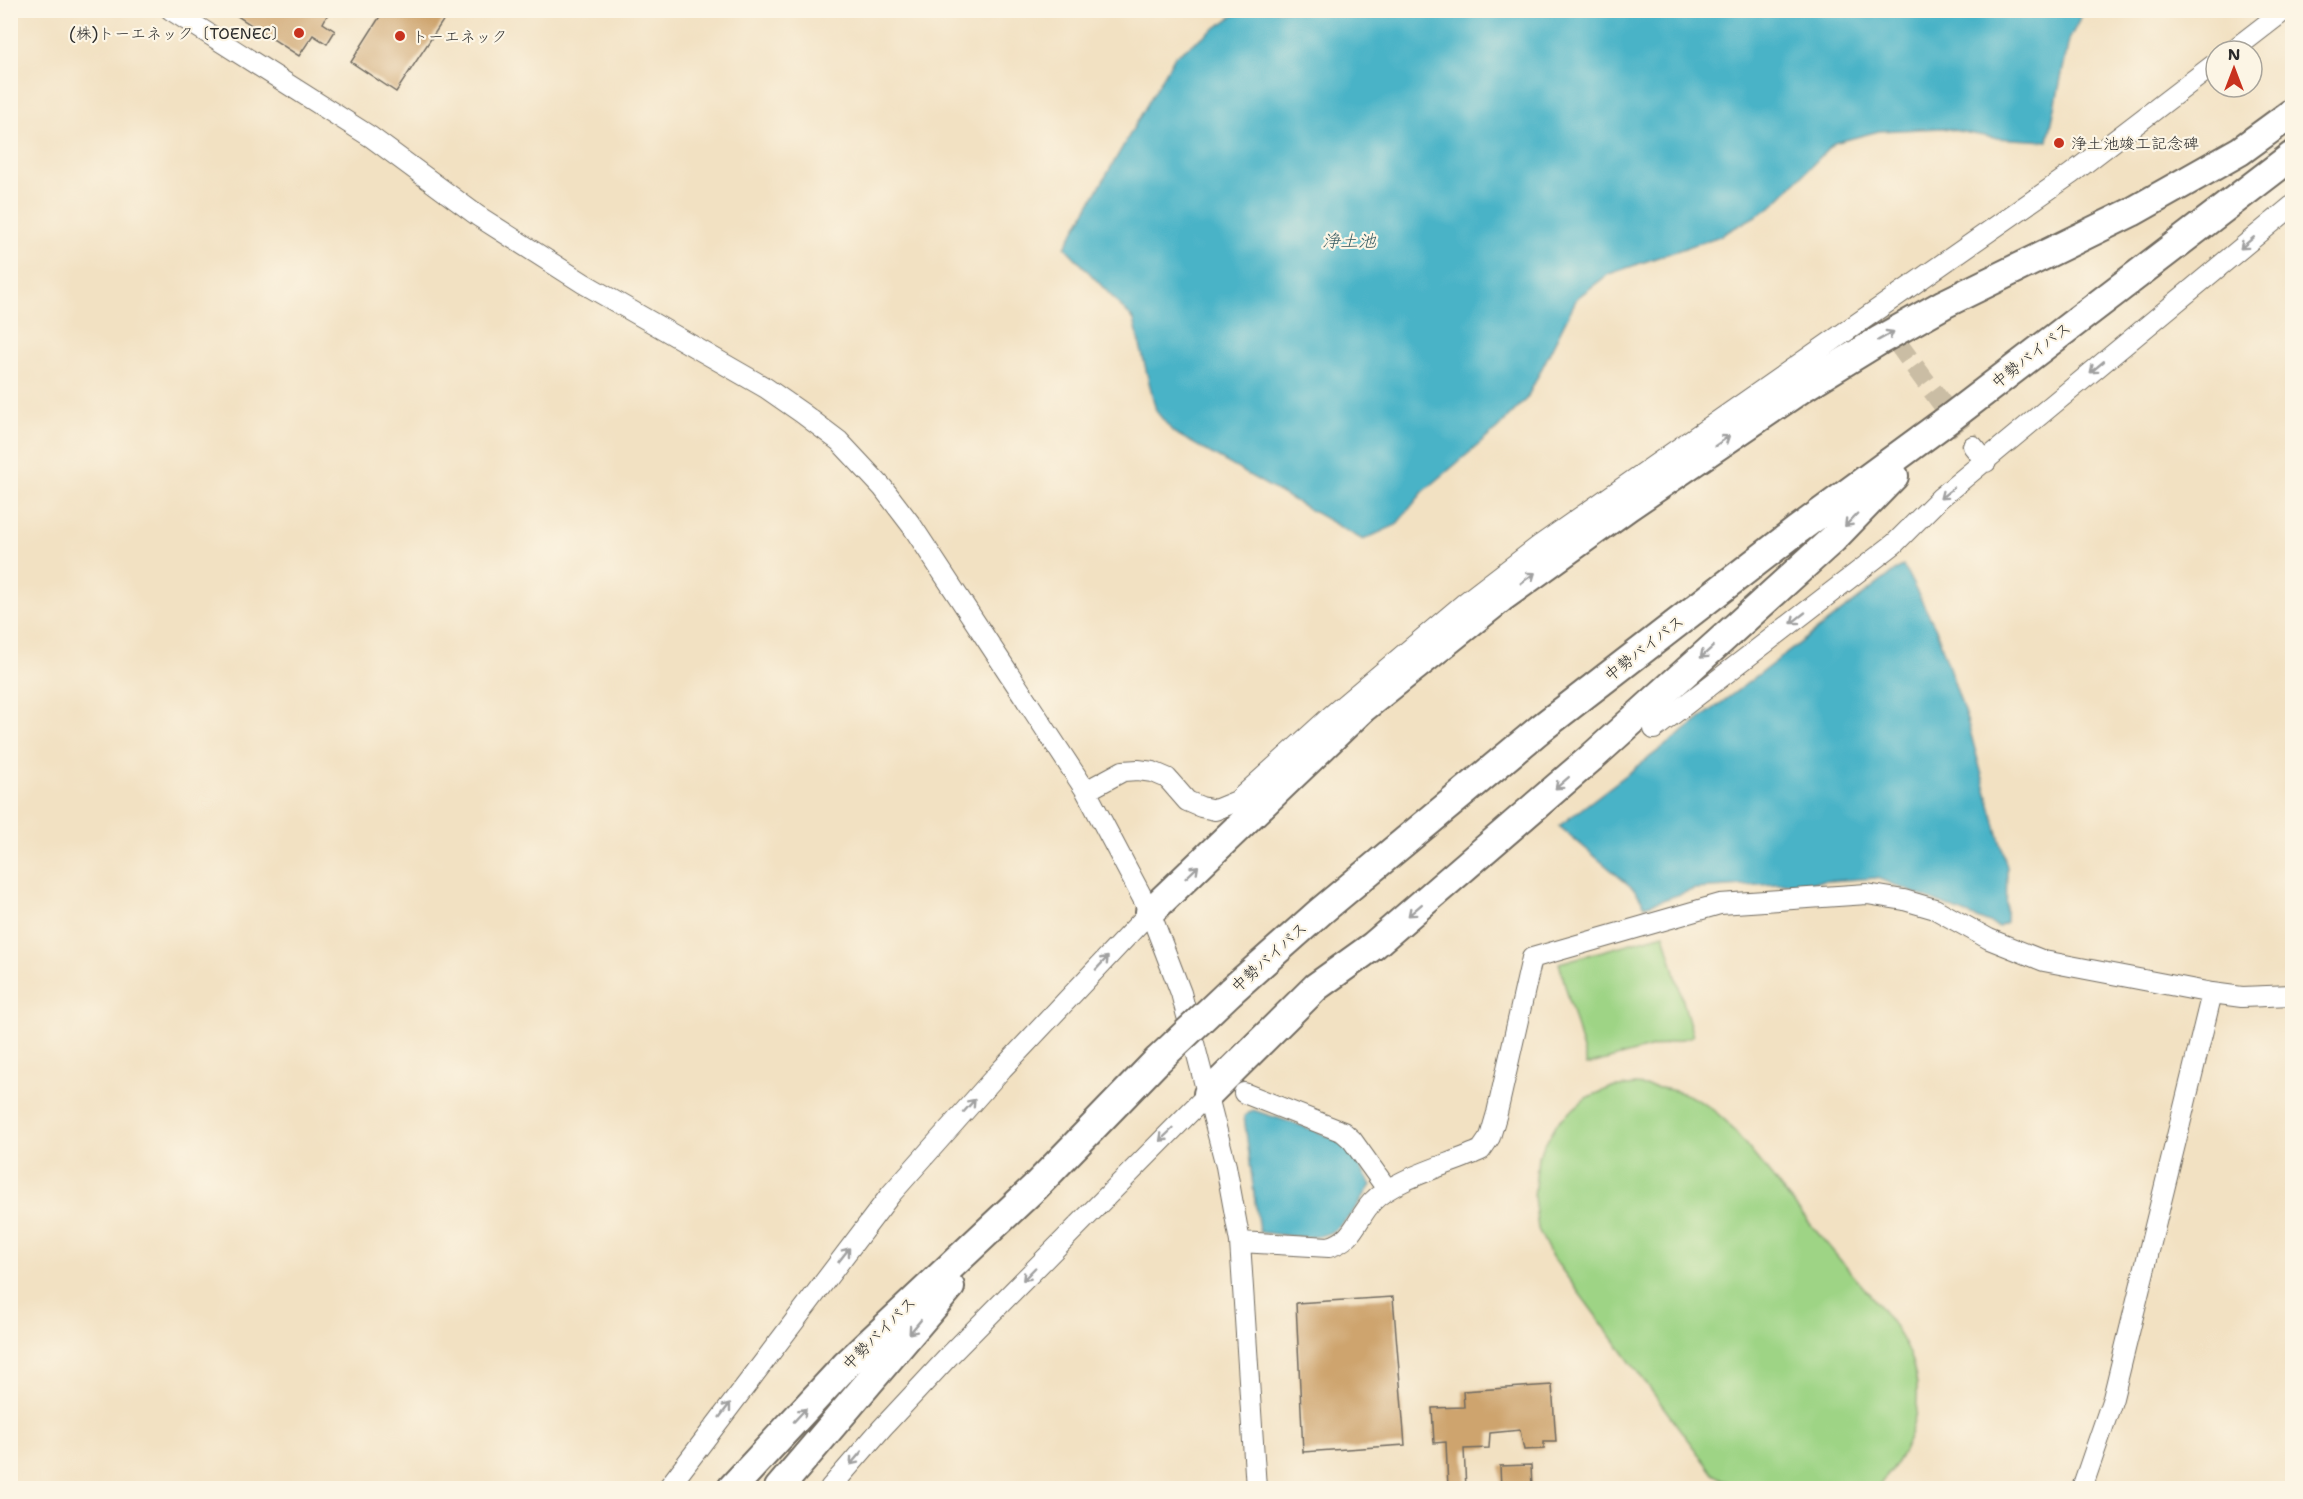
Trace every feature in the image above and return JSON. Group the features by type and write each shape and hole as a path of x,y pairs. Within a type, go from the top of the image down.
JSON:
{"highway":[{"path":"1150,912 1363,708 1501,598 1629,506 1805,386 1880,340 1944,304 2133,212 2240,151 2292,113"},
{"name":"中勢バイパス","path":"732,1488 846,1365 1035,1187 1157,1061 1320,912 1540,729 1796,531 1950,418 2292,156"},
{"path":"1208,1094 1316,987 1373,946 1591,758 1833,539 1950,418"},
{"name":"中勢バイパス","path":"779,1488 1035,1187"}],"street":[{"path":"171,10 352,125 478,216 583,283 766,388 839,441 883,488 912,526 1086,791 1150,912 1181,993 1226,1166 1240,1242 1256,1488"},
{"path":"2251,39 2287,16"},
{"path":"1086,791 1123,771 1138,770 1153,772 1167,778 1187,801 1201,807 1215,810 1237,801 1332,715 1466,602 1539,546 1876,314 2071,174 2204,72"},
{"path":"1654,729 1894,544 1940,498 1979,454 2292,206"},
{"path":"1240,1242 1329,1247 1340,1243 1353,1233 1371,1203 1387,1189 1481,1150 1490,1137 1532,958 1720,904 1867,894 1904,900 1935,909 1996,943 2044,962 2212,993 2242,997 2292,996"},
{"path":"668,1488 891,1194 1002,1069 1150,912"},
{"path":"2082,1488 2113,1398 2212,993"},
{"path":"1244,1093 1343,1132 1352,1140 1387,1189"},
{"path":"830,1488 951,1354 1208,1094"}],"green space":[{"path":"1664,934 1693,1036 1587,1065 1559,963"},
{"path":"1635,1085 1662,1088 1685,1094 1706,1105 1727,1122 1894,1325 1910,1356 1915,1373 1917,1404 1910,1435 1903,1450 1896,1464 1876,1488 1739,1488 1713,1474 1551,1255 1538,1229 1534,1197 1538,1157 1557,1123 1586,1098 1610,1088"}],"water":[{"name":"浄土池","path":"1240,11 2084,11 2069,40 2048,141 1994,138 1942,128 1879,131 1834,143 1770,208 1720,236 1609,274 1577,298 1527,398 1497,429 1423,492 1396,525 1363,540 1173,432 1156,411 1134,320 1065,247 1175,56"},
{"path":"1903,565 1936,629 1967,720 2007,867 2006,923 1999,927 1877,878 1695,889 1645,906 1636,891 1559,826"},
{"path":"1253,1110 1327,1136 1345,1146 1353,1155 1371,1185 1337,1228 1315,1237 1259,1232 1244,1116"}],"building":[{"name":"(株)トーエネック〔TOENEC〕","path":"228,10 330,10 323,23 335,31 327,44 313,35 299,56"},
{"name":"トーエネック","path":"384,10 450,10 396,92 351,62"},
{"path":"1393,1297 1405,1445 1303,1452 1296,1303"},
{"path":"1552,1385 1556,1442 1544,1442 1544,1449 1524,1450 1520,1430 1490,1433 1489,1448 1464,1449 1466,1488 1448,1488 1446,1442 1434,1443 1432,1408 1464,1407 1463,1391"},
{"path":"1531,1465 1532,1488 1501,1488 1500,1466"}],"tunnel":[{"path":"1879,318 1973,446"}],"place":[{"name":"(株)トーエネック〔TOENEC〕","path":"299,33"},
{"name":"トーエネック","path":"400,36"},
{"name":"浄土池竣工記念碑","path":"2059,143"}]}
